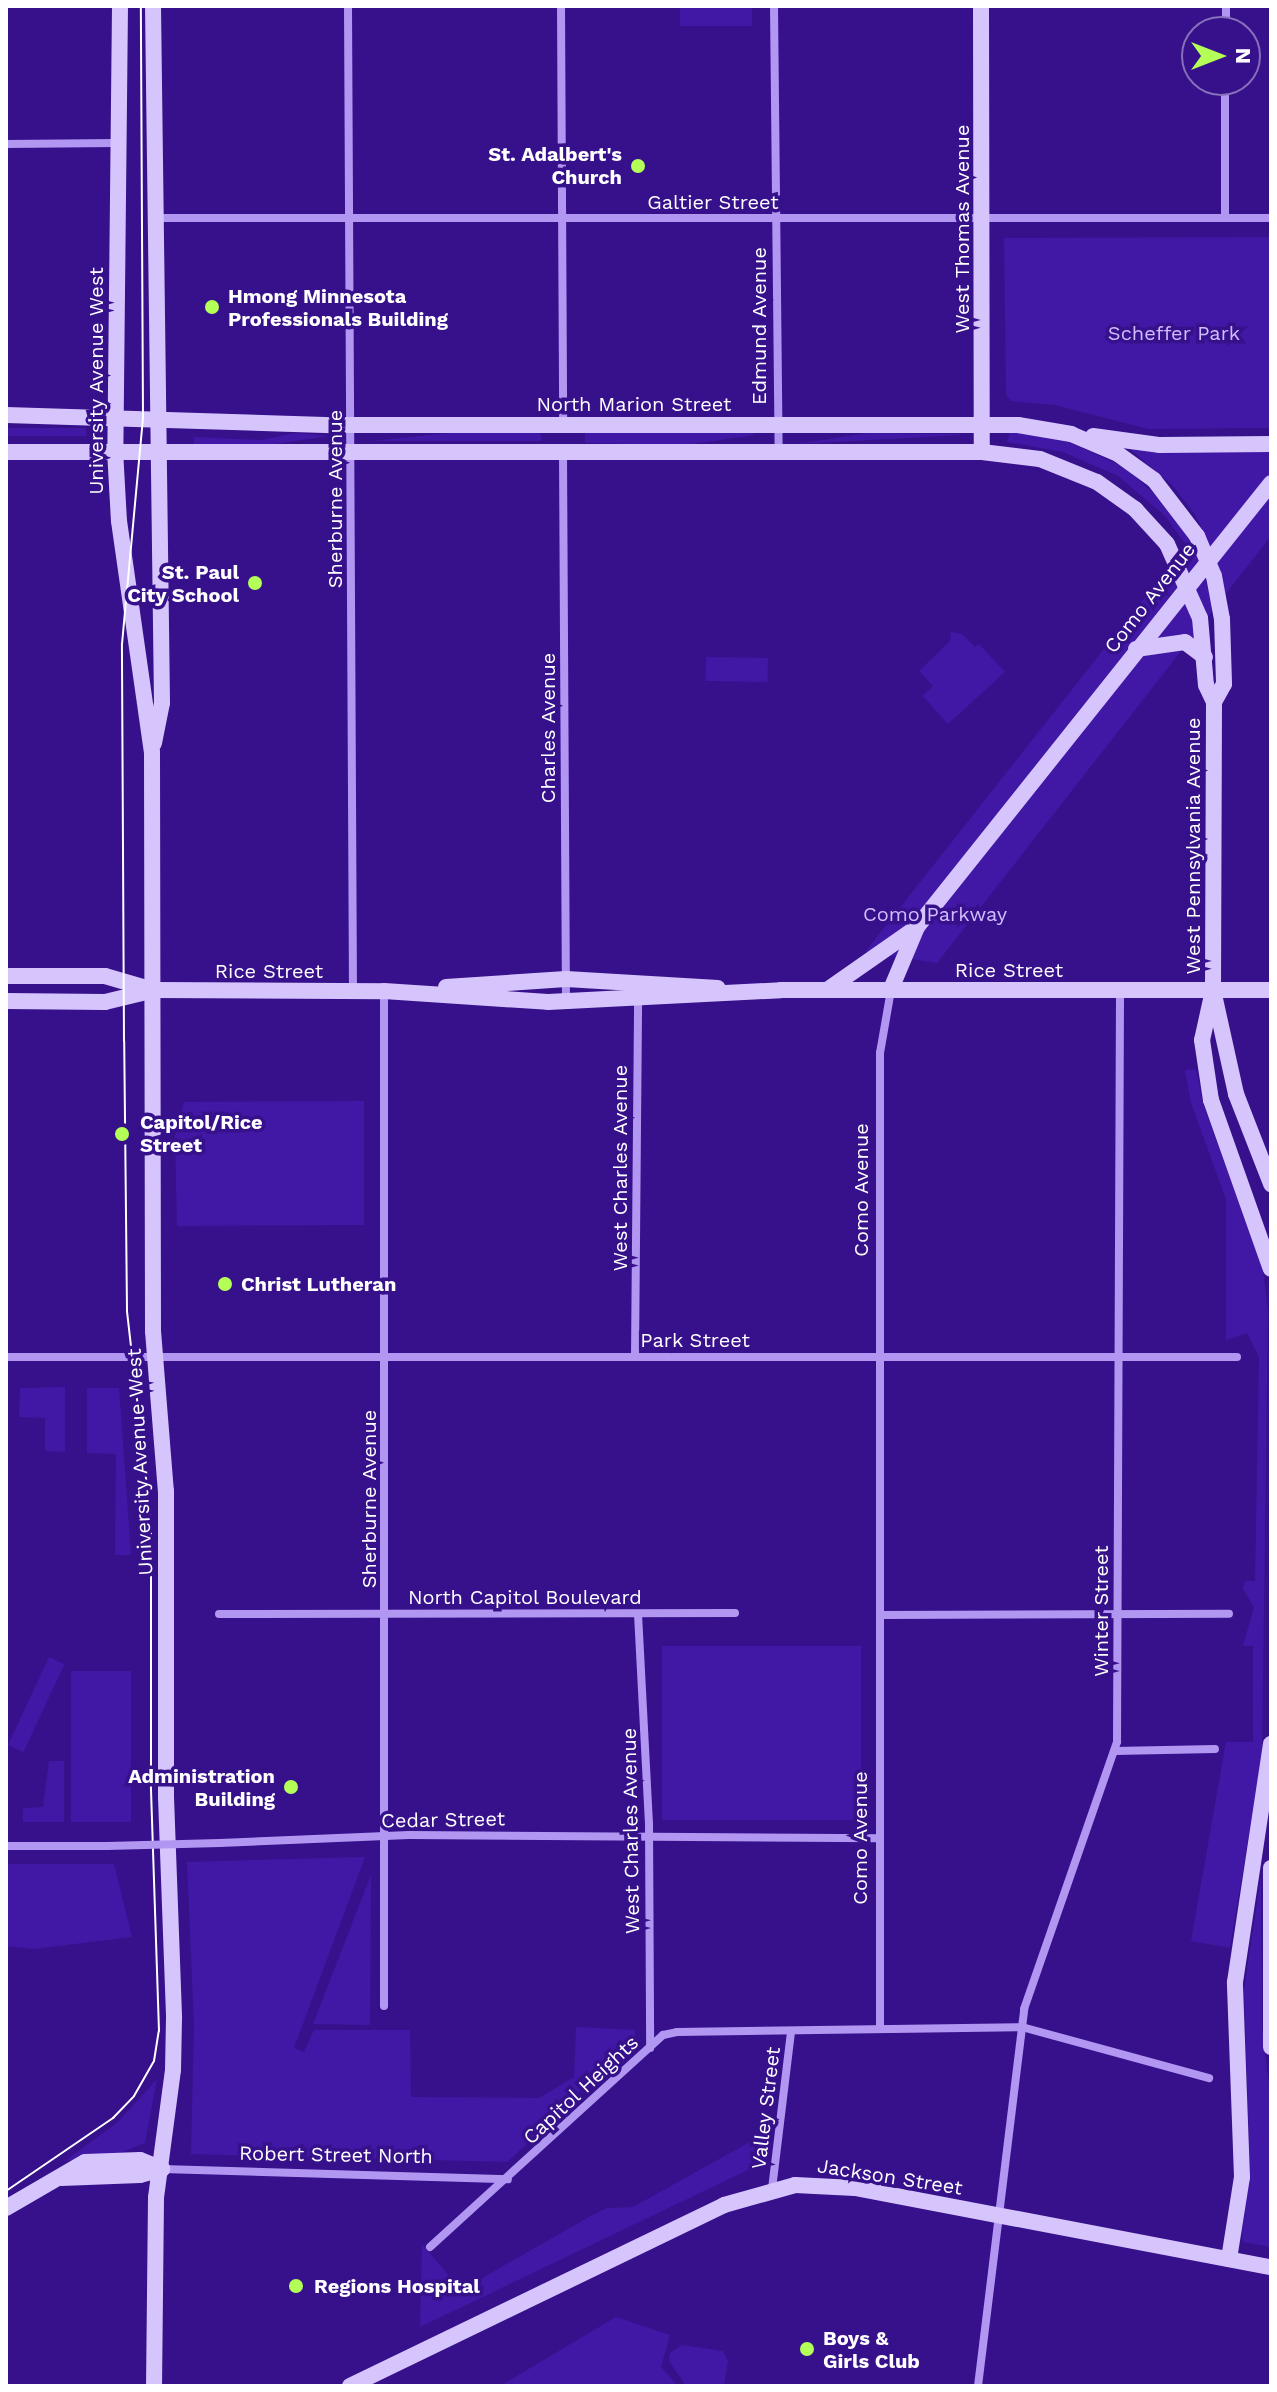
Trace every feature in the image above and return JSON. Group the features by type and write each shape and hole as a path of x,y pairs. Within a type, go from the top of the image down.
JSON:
{"main road":[{"name":"University Avenue West","path":"120,6 115,450 119,521 152,752 155,990 153,1355 166,1491 166,1797 174,2018 162,2169 156,2198 154,2386"},
{"name":"University Avenue West","path":"152,752 162,703 153,6"},
{"name":"West Thomas Avenue","path":"981,6 982,452"},
{"name":"North Marion Street","path":"6,415 115,415 160,420 350,425 983,425 1071,434 1118,454 1154,480 1182,512 1207,557"},
{"path":"1071,434 1160,445 1271,444"},
{"path":"6,452 982,452 1049,462 1110,490 1157,531 1188,583"},
{"name":"Como Avenue","path":"891,989 917,927 1207,557 1271,483"},
{"name":"West Pennsylvania Avenue","path":"1207,557 1223,629 1224,684 1214,702"},
{"name":"West Pennsylvania Avenue","path":"1188,583 1205,657 1206,685 1214,702 1213,990"},
{"path":"1136,649 1185,642 1205,657"},
{"path":"827,990 917,927"},
{"name":"Rice Street","path":"6,976 105,976 155,990"},
{"name":"Rice Street","path":"384,991 566,979 638,980 746,992"},
{"name":"Rice Street","path":"6,1001 105,1002 155,990 384,991 566,1002 827,990 1271,990"},
{"path":"1213,990 1236,1094 1271,1184"},
{"path":"1213,990 1202,1040 1205,1076 1271,1269"},
{"path":"1229,2259 1242,2177 1235,1982 1271,1744"},
{"path":"1271,1868 1271,2047"},
{"name":"Robert Street North","path":"6,2208 49,2180 162,2169"},
{"name":"Jackson Street","path":"350,2386 724,2205 772,2189 836,2185 1271,2267"}],"street":[{"name":"Sherburne Avenue","path":"348,6 353,991"},
{"path":"561,6 563,424"},
{"name":"Edmund Avenue","path":"774,6 776,425 779,453"},
{"path":"1225,96 1225,217"},
{"path":"6,144 118,143"},
{"name":"Galtier Street","path":"155,218 1271,218"},
{"name":"Charles Avenue","path":"563,453 566,1002"},
{"name":"West Charles Avenue","path":"635,1356 638,980"},
{"name":"Como Avenue","path":"880,2028 880,1053 891,989"},
{"name":"Winter Street","path":"978,2386 1024,2009 1115,1751 1120,990"},
{"name":"Sherburne Avenue","path":"384,991 384,2006"},
{"name":"Park Street","path":"6,1357 1237,1357"},
{"name":"North Capitol Boulevard","path":"219,1614 735,1613"},
{"name":"West Charles Avenue","path":"638,1614 649,1835 650,2048"},
{"path":"880,1615 1229,1614"},
{"path":"1115,1751 1215,1749"},
{"name":"Cedar Street","path":"6,1846 107,1846 385,1836 880,1838"},
{"name":"Capitol Heights","path":"430,2247 663,2035 677,2032 1022,2027 1209,2078"},
{"name":"Valley Street","path":"772,2189 791,2031"},
{"name":"Robert Street North","path":"162,2169 508,2179"}],"green space":[{"path":"680,6 752,6 752,26 680,26"},
{"name":"Scheffer Park","path":"1271,237 1271,428 1148,429 1055,405 1011,401 1006,394 1004,238"},
{"path":"6,428 86,428 86,436 6,436"},
{"path":"457,432 540,432 542,441 372,441"},
{"path":"585,432 754,435 685,445 585,443"},
{"name":"Como Parkway","path":"1010,432 1065,440 1124,467 1158,497 1190,540 1201,526 1194,513 1172,485 1130,449 1256,452 1271,433 1271,536 937,963 865,952 1186,545 1165,516 1118,476 1063,452 1007,442"},
{"path":"295,433 329,436 268,445 194,444 194,437 262,440"},
{"path":"867,433 961,434 962,435 797,444"},
{"path":"951,632 962,634 975,647 979,644 1005,672 948,724 923,696 933,686 919,671 950,641"},
{"path":"706,657 768,658 768,682 706,681"},
{"path":"1196,1069 1203,1104 1262,1263 1268,1310 1262,1755 1230,1948 1191,1941 1226,1742 1253,1742 1253,1646 1243,1646 1254,1607 1243,1589 1245,1581 1255,1581 1259,1357 1247,1333 1226,1340 1226,1199 1191,1103 1185,1070"},
{"path":"364,1101 364,1225 177,1226 175,1136 184,1102"},
{"path":"65,1387 65,1452 45,1451 45,1418 19,1417 20,1388"},
{"path":"87,1388 119,1388 131,1555 115,1555 116,1454 87,1453"},
{"path":"662,1646 861,1646 861,1820 662,1820"},
{"path":"49,1657 64,1664 23,1752 8,1745"},
{"path":"71,1671 131,1671 131,1822 71,1822"},
{"path":"49,1761 64,1761 64,1822 23,1822 23,1808 43,1807"},
{"path":"365,1857 294,2048 304,2052 314,2030 410,2030 411,2097 539,2098 574,2077 576,2027 635,2030 634,2048 507,2162 191,2154 194,2026 187,1862"},
{"path":"6,1864 114,1864 132,1937 34,1949 6,1946"},
{"path":"371,1875 370,2025 313,2024"},
{"path":"1261,1875 1262,2029 1271,2101 1271,2247 1243,2242 1242,2232 1250,2171 1244,1990"},
{"path":"157,2079 145,2143 115,2155 65,2161 118,2122"},
{"path":"757,2138 752,2168 420,2327 422,2244 461,2290 589,2217 607,2208 633,2207"},
{"path":"616,2317 670,2335 661,2367 678,2386 500,2386"},
{"path":"682,2345 723,2351 728,2361 724,2386 686,2386 669,2361 670,2353"}],"tram line":[{"path":"6,2191 113,2118 134,2096 154,2061 159,2031 151,1787 151,1522 127,1310 124,1041 122,644 143,418 141,6"}],"place":[{"name":"St. Adalbert's Church","path":"638,166"},
{"name":"Hmong Minnesota Professionals Building","path":"212,307"},
{"name":"St. Paul City School","path":"255,583"},
{"name":"Capitol/Rice Street","path":"122,1134"},
{"name":"Christ Lutheran","path":"225,1284"},
{"name":"Administration Building","path":"291,1787"},
{"name":"Regions Hospital","path":"296,2286"},
{"name":"Boys & Girls Club","path":"807,2349"}]}
